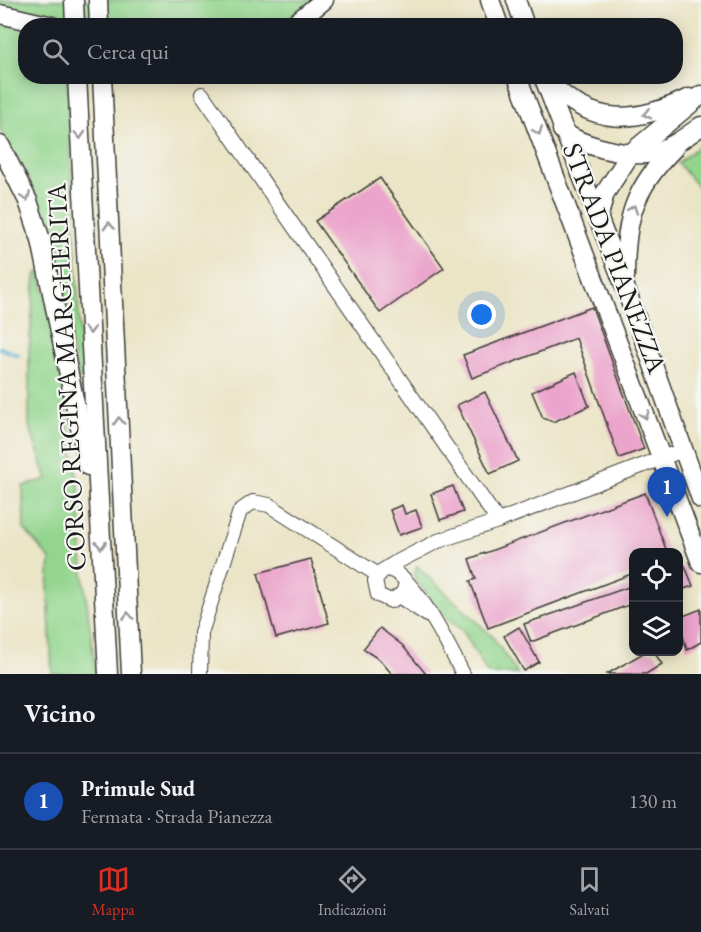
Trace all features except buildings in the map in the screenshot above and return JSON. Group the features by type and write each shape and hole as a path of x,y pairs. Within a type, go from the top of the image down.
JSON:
{"main road":[{"path":"74,0 75,18"},
{"path":"98,0 99,18"},
{"path":"302,18 324,0"},
{"path":"490,0 496,18"},
{"path":"516,0 522,18"},
{"path":"0,14 18,18"},
{"name":"CORSO REGINA MARGHERITA","path":"77,84 108,674"},
{"name":"CORSO REGINA MARGHERITA","path":"102,84 131,674"},
{"name":"STRADA PIANEZZA","path":"522,84 701,563"},
{"path":"525,84 551,120 565,133 586,144 631,153 654,153 681,140 701,126"},
{"name":"STRADA PIANEZZA","path":"547,84 625,288 701,499"},
{"path":"552,84 575,104 611,117 650,114 701,93"},
{"path":"609,316 600,266 598,219 604,193 631,153 701,93"},
{"path":"625,288 626,231 635,203 649,176 681,140"},
{"path":"0,145 28,201 41,240 100,521"}],"street":[{"path":"202,94 498,522"},
{"path":"400,597 391,601 378,595 375,589 383,572 438,541 498,522 683,450"},
{"path":"200,674 201,633 240,511 253,502 269,505 383,572 396,570 424,601 463,674"},
{"path":"400,597 404,579 418,552"},
{"path":"400,597 431,617"}],"green space":[{"path":"0,0 314,0 290,18 49,18 0,7"},
{"path":"0,23 18,27 18,84 67,84 82,378 78,379 51,245 28,177 0,129"},
{"path":"701,144 701,191 678,163"},
{"path":"40,271 63,384 79,489 83,572 96,674 52,674 48,590 50,559 24,529 23,486 47,479 29,425 29,351 35,276"},
{"path":"417,566 492,636 518,674 488,674 463,631 443,616 414,577"}],"waterway":[{"path":"0,348 18,355"}],"place":[{"name":"Primule Sud","path":"667,517"}]}
